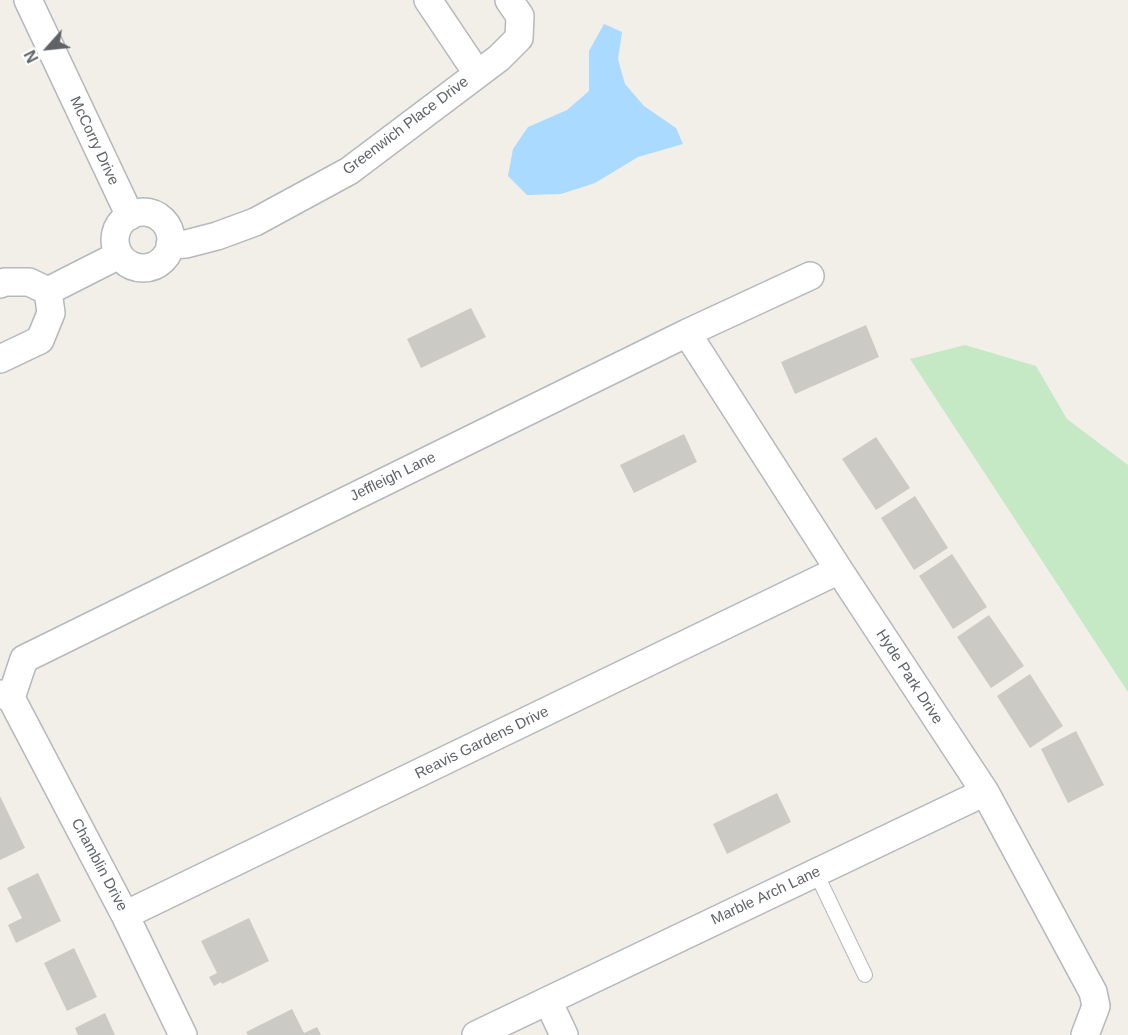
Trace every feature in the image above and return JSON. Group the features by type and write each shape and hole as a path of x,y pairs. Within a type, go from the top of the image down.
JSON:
{"street":[{"name":"McCorry Drive","path":"28,0 130,216"},
{"name":"Greenwich Place Drive","path":"428,0 477,73"},
{"name":"Greenwich Place Drive","path":"170,245 186,244 255,222 349,171 499,58 519,38 520,16 509,0"},
{"path":"147,213 164,221 169,229 170,245 166,257 159,263 151,267 133,266 119,255 116,246 118,229 130,216 147,213"},
{"path":"48,291 119,255"},
{"name":"Jeffleigh Lane","path":"5,696 24,659 687,333 810,276"},
{"path":"0,285 4,282 29,282 48,291"},
{"path":"0,359 40,340 51,314 48,291"},
{"name":"Hyde Park Drive","path":"687,333 838,570 985,792 1093,992 1096,1006 1085,1035"},
{"name":"Reavis Gardens Drive","path":"125,915 838,570"},
{"name":"Chamblin Drive","path":"5,696 125,915 183,1035"},
{"name":"Marble Arch Lane","path":"476,1035 985,792"},
{"path":"548,1001 564,1035"}],"lane":[{"path":"816,873 865,975"}],"green space":[{"path":"965,345 1036,366 1067,419 1128,465 1128,692 910,359"}],"water":[{"path":"604,24 622,32 618,59 625,84 644,106 676,128 683,144 638,157 595,183 561,194 527,195 508,176 513,149 528,127 567,110 589,91 589,51"}],"building":[{"path":"471,308 486,337 421,368 407,339"},
{"path":"866,325 879,357 795,394 781,362"},
{"path":"684,434 697,462 634,493 620,465"},
{"path":"876,437 910,488 876,510 842,459"},
{"path":"915,496 948,548 914,570 881,518"},
{"path":"952,554 987,607 953,629 919,576"},
{"path":"989,615 1024,666 991,688 957,637"},
{"path":"1030,674 1063,726 1030,748 997,696"},
{"path":"1076,731 1104,785 1068,803 1041,749"},
{"path":"777,793 791,822 727,854 713,824"},
{"path":"0,796 25,848 0,860"},
{"path":"38,873 61,921 16,943 8,925 22,918 7,888"},
{"path":"249,918 269,961 214,986 209,977 217,973 201,941"},
{"path":"74,948 97,997 67,1011 44,963"},
{"path":"292,1009 304,1033 317,1027 321,1035 248,1035 246,1032"},
{"path":"105,1013 115,1035 78,1035 75,1028"}]}
